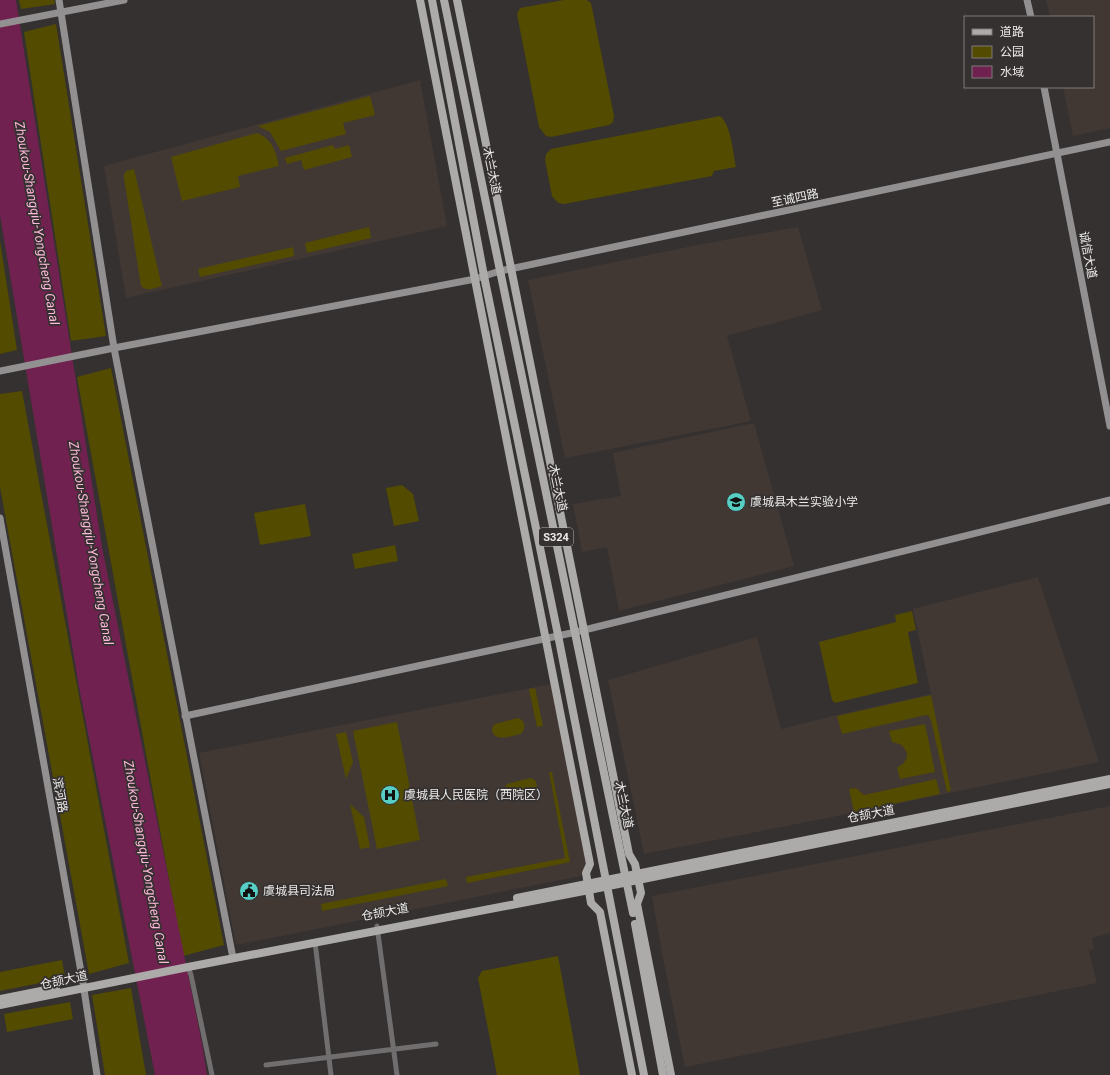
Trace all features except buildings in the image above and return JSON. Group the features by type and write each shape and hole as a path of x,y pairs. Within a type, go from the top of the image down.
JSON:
{"main road":[{"path":"420,0 590,864 586,873 592,902 600,912 632,1075"},
{"name":"S324","path":"432,0 484,276 558,635 644,1075"},
{"name":"木兰大道","path":"444,0 500,271 579,631 663,1075"},
{"path":"456,0 511,269 579,631 629,854 635,864 638,877 641,893 637,904 671,1075"},
{"name":"仓颉大道","path":"638,877 1110,779"},
{"name":"仓颉大道","path":"0,1005 131,976 1110,784"},
{"name":"仓颉大道","path":"232,956 315,942 377,928"},
{"name":"仓颉大道","path":"0,999 83,986"}],"street":[{"path":"58,0 114,348 232,956"},
{"path":"0,24 124,0"},
{"path":"1027,0 1031,16"},
{"name":"诚信大道","path":"1044,88 1110,426"},
{"name":"至诚四路","path":"0,371 475,278 500,271 1110,142"},
{"path":"185,716 579,631 1110,500"},
{"name":"滨河路","path":"0,518 83,986 97,1075"},
{"path":"377,928 397,1075"},
{"path":"315,942 331,1075"},
{"path":"187,965 191,975 212,1075"},
{"path":"266,1065 436,1044"}],"shaded area":[{"path":"1046,0 1110,0 1110,128 1073,136 1063,88 1094,88 1094,16 1050,16"},
{"path":"420,80 447,226 126,298 104,166"},
{"path":"798,227 822,310 727,336 751,421 565,458 528,280 702,244"},
{"path":"754,423 794,566 619,611 607,547 582,552 573,504 621,496 613,453"},
{"path":"1038,577 1099,762 853,813 644,854 608,680 757,637 781,729 931,694 913,609"},
{"name":"虞城县人民医院（西院区）","path":"551,684 587,864 581,876 236,945 199,753"},
{"path":"1110,806 1110,933 1092,938 1094,949 1089,951 1097,983 685,1067 652,896"}],"green space":[{"path":"19,0 54,0 55,4 21,9"},
{"path":"564,0 587,0 591,3 614,116 613,122 609,125 551,137 546,136 539,127 517,14 520,8"},
{"path":"56,24 106,336 71,341 24,32"},
{"path":"370,96 375,115 343,123 346,134 281,151 270,132 258,126"},
{"path":"720,116 727,125 733,147 736,167 714,171 712,176 564,204 558,203 552,196 545,160 546,154 551,149"},
{"path":"257,133 270,142 279,166 238,176 240,187 182,201 171,157"},
{"path":"333,145 335,149 349,145 352,157 304,170 301,160 287,164 285,158"},
{"path":"134,169 162,286 151,289 146,289 141,286 124,178 126,171"},
{"path":"369,227 371,238 307,253 305,243"},
{"path":"0,241 17,350 0,354"},
{"path":"293,247 294,256 200,277 198,269"},
{"path":"111,368 224,945 183,956 77,377"},
{"path":"22,391 129,963 89,974 0,487 0,394"},
{"path":"402,485 413,494 419,521 394,526 386,488"},
{"path":"305,504 311,536 260,545 254,513"},
{"path":"395,545 398,561 355,569 352,554"},
{"path":"912,611 916,630 908,632 918,683 835,703 832,700 819,642 896,622 895,615"},
{"path":"535,688 543,726 537,727 529,689"},
{"path":"931,695 951,791 947,792 929,716 926,715 842,734 837,716"},
{"path":"518,718 524,723 524,729 521,734 502,738 495,736 492,728 495,724"},
{"path":"397,722 420,840 377,849 353,731"},
{"path":"925,724 935,772 900,779 897,767 905,762 907,753 902,745 892,742 889,731"},
{"path":"346,732 353,762 346,779 336,734"},
{"path":"549,772 552,772 570,862 467,883 466,877 565,858"},
{"path":"530,778 535,780 537,788 531,795 513,797 504,794 507,784"},
{"path":"936,779 940,794 854,812 849,789 856,788 864,795"},
{"path":"350,804 364,817 370,847 360,849"},
{"path":"446,879 448,886 322,911 321,904"},
{"path":"558,956 580,1075 497,1075 478,978 482,971"},
{"path":"62,960 65,978 0,991 0,972"},
{"path":"131,988 146,1075 105,1075 92,995"},
{"path":"70,1002 73,1019 7,1032 4,1014"}],"water":[{"name":"Zhoukou-Shangqiu-Yongcheng Canal","path":"0,0 16,0 102,547 207,1075 155,1075 79,687 0,215"}],"place":[{"name":"虞城县木兰实验小学","path":"736,502"},
{"name":"虞城县人民医院（西院区）","path":"390,795"},
{"name":"虞城县司法局","path":"249,891"}]}
